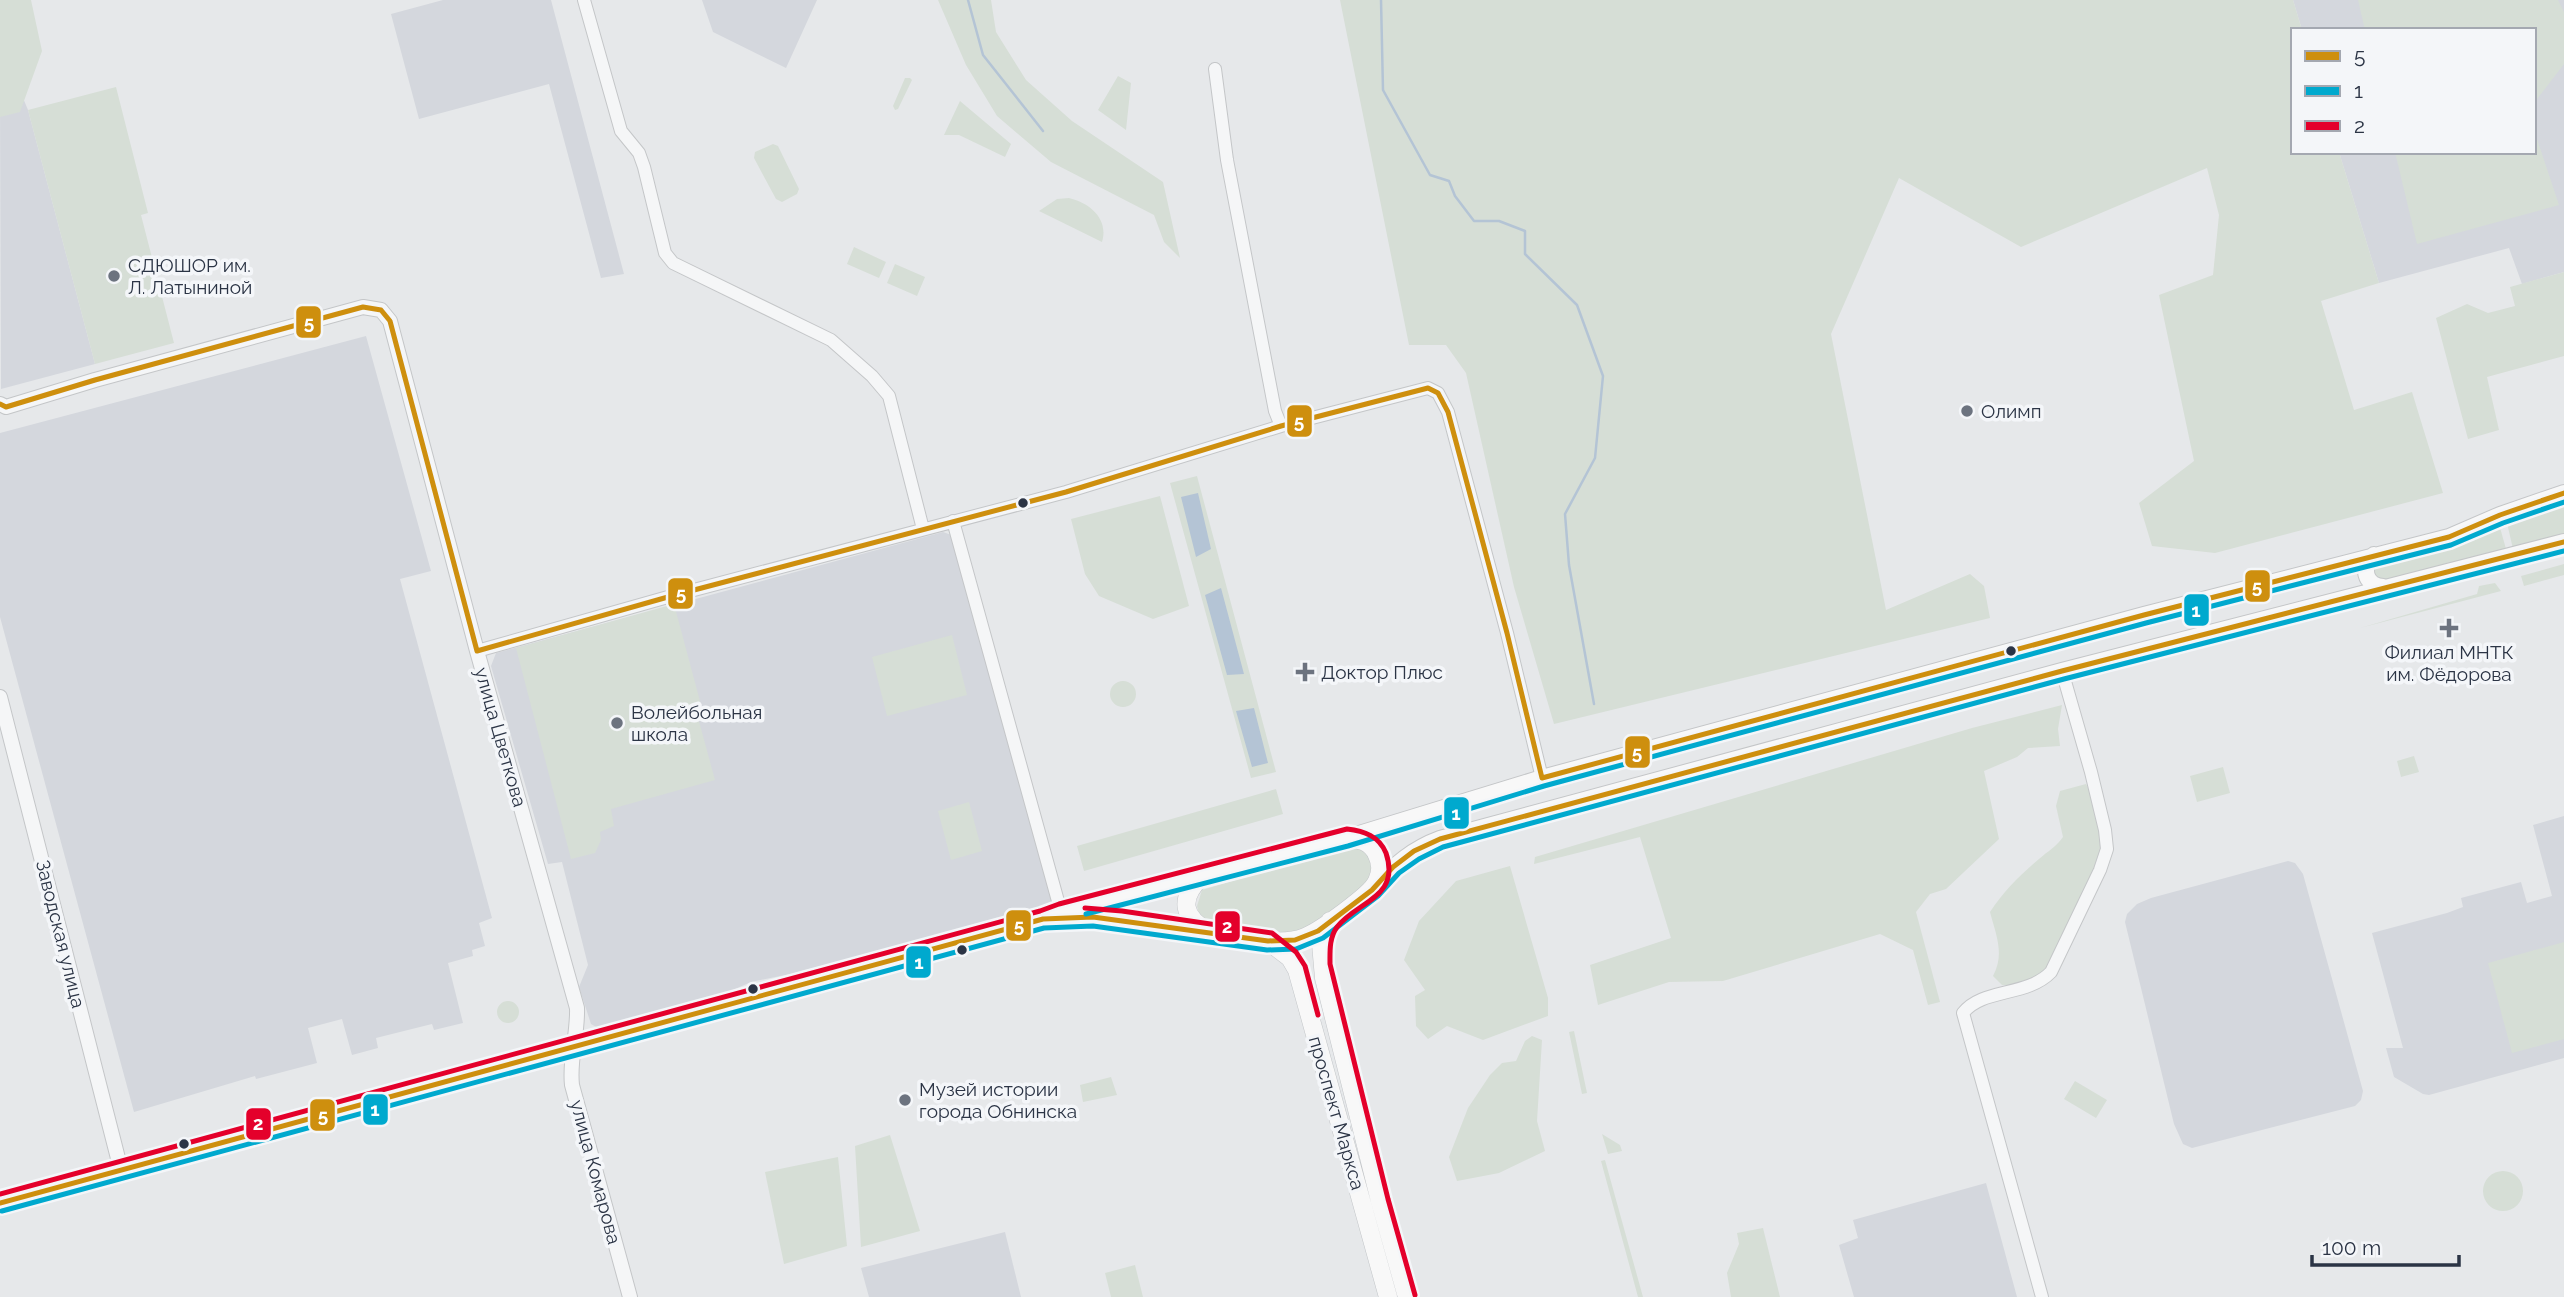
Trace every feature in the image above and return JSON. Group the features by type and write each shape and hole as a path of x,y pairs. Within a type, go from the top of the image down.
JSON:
{"main road":[{"path":"0,1203 1061,912 1346,838 1542,778 2449,537 2500,515 2564,493"},
{"path":"1043,919 1093,917 1282,942 1304,937 1372,890 1393,867 1414,851 1440,839 2062,671 2564,542"},
{"path":"2374,555 2366,565 2366,576 2372,584 2383,587"},
{"path":"2053,641 2062,671"},
{"path":"1346,838 1361,840 1378,856 1380,872 1372,890"},
{"path":"1201,877 1190,888 1187,896 1188,912 1198,925 1212,934"},
{"name":"проспект Маркса","path":"1330,921 1321,944 1324,978 1407,1297"},
{"name":"проспект Маркса","path":"1268,941 1290,958 1300,983 1388,1297"},
{"path":"1300,983 1324,978"}],"street":[{"path":"584,0 621,131 639,153 644,167 665,253 673,263 831,340 872,376 889,396 923,529"},
{"path":"1215,69 1227,160 1275,411 1281,426"},
{"name":"улица Цветкова","path":"2,406 363,307 381,310 390,321 477,651 577,1008 575,1046"},
{"path":"477,651 1066,492 1281,426 1428,388 1438,393 1448,412 1542,778"},
{"path":"953,521 1061,912"},
{"path":"2042,1297 1963,1013 1971,1002 2041,982 2051,972 2100,870 2107,849 2091,772 2062,671"},
{"name":"Заводская улица","path":"0,697 121,1170"},
{"name":"улица Комарова","path":"575,1046 570,1065 572,1085 630,1297"}],"shaded area":[{"path":"0,0 31,0 42,51 20,112 0,117"},
{"path":"443,0 551,0 624,274 601,278 549,84 419,119 391,14"},
{"path":"702,0 817,0 786,68 713,32"},
{"path":"938,0 991,0 996,32 1026,80 1072,121 1163,182 1180,258 1164,242 1154,215 1051,162 997,116 966,65"},
{"path":"1340,0 2293,0 2301,28 2291,28 2291,154 2340,154 2379,283 2321,301 2354,410 2412,392 2443,493 2215,553 2152,546 2139,503 2194,461 2159,295 2213,275 2219,215 2207,168 2021,247 1899,178 1831,334 1886,610 1970,574 1984,586 1990,618 1554,724 1514,587 1466,373 1446,345 1409,345"},
{"path":"2293,0 2564,0 2564,272 2522,284 2509,248 2379,283 2340,154 2536,154 2536,28 2301,28"},
{"path":"2358,0 2558,0 2564,12 2564,64 2536,100 2536,28 2365,28"},
{"path":"1118,76 1131,83 1126,130 1098,110"},
{"path":"905,78 912,80 898,109 895,110 893,106"},
{"name":"СДЮШОР им. Л. Латыниной","path":"116,87 148,213 141,215 174,343 95,364 28,110"},
{"path":"23,98 95,364 1,389 0,103"},
{"path":"960,101 1011,144 1005,157 959,135 944,135"},
{"path":"2536,136 2559,205 2417,244 2395,154 2536,154"},
{"path":"773,144 778,146 799,189 797,194 782,202 776,199 754,158 755,152"},
{"path":"1057,199 1077,200 1096,213 1103,226 1102,242 1039,211"},
{"path":"854,247 886,262 879,278 847,264"},
{"path":"895,264 925,277 917,296 887,283"},
{"path":"2564,272 2564,356 2487,377 2499,430 2468,439 2436,318 2467,304 2488,313 2515,306 2510,287"},
{"path":"366,336 431,571 400,579 492,918 479,923 485,946 472,950 473,956 448,963 463,1023 434,1030 432,1024 376,1038 378,1048 352,1055 342,1019 308,1028 317,1063 256,1079 255,1076 134,1112 0,617 0,433"},
{"path":"1197,476 1276,772 1251,778 1170,483"},
{"path":"1160,496 1189,606 1153,619 1099,596 1085,574 1071,519"},
{"path":"2564,502 2564,536 2513,549 2507,523"},
{"path":"2499,524 2506,549 2385,584 2376,579 2374,572 2379,563"},
{"path":"943,532 954,536 1053,906 751,982 726,993 600,1029 591,1024 579,987 588,965 562,862 548,864 491,666 496,653"},
{"path":"2564,564 2564,575 2524,586 2521,576"},
{"path":"2495,583 2501,591 2360,628 2477,594 2479,586"},
{"name":"Волейбольная школа","path":"674,604 701,705 697,714 715,780 611,809 614,826 600,832 601,840 595,853 571,859 516,648"},
{"path":"952,635 967,695 887,716 872,657"},
{"path":"1123,681 1132,685 1136,694 1132,703 1123,707 1114,703 1110,694 1114,685"},
{"path":"2062,705 2058,729 2060,746 2028,748 2017,757 1984,771 1999,839 1946,889 1930,894 1916,912 1940,1002 1928,1005 1913,950 1880,934 1723,981 1669,982 1598,1005 1590,965 1671,938 1640,837 1534,864 1535,857 1972,728"},
{"path":"2414,756 2419,772 2401,777 2397,761"},
{"path":"2223,767 2230,793 2197,802 2190,776"},
{"path":"2086,784 2097,812 2102,841 2087,888 2058,951 2043,975 2029,983 2002,985 1993,976 1999,952 1990,912 2013,884 2063,837 2056,806 2060,791"},
{"path":"1276,789 1283,814 1084,871 1077,846"},
{"path":"969,802 982,851 951,860 938,811"},
{"path":"2564,816 2564,1058 2429,1095 2423,1094 2394,1077 2386,1048 2403,1048 2372,933 2447,913 2463,907 2461,898 2521,882 2527,903 2552,896 2533,825"},
{"path":"1352,845 1369,851 1374,871 1362,889 1305,933 1286,936 1209,923 1199,914 1197,906 1202,890"},
{"path":"2288,861 2295,863 2303,874 2363,1091 2361,1100 2355,1106 2192,1148 2183,1144 2174,1124 2125,922 2127,914 2137,904 2151,898"},
{"path":"1510,866 1548,998 1548,1016 1483,1040 1447,1026 1428,1039 1416,1026 1415,996 1425,990 1404,960 1419,921 1456,881"},
{"path":"2564,942 2564,1039 2512,1053 2488,963"},
{"path":"508,1001 516,1004 519,1012 516,1020 508,1023 500,1020 497,1012 500,1004"},
{"path":"1574,1031 1587,1093 1582,1094 1569,1032"},
{"path":"1532,1036 1542,1040 1537,1121 1545,1151 1499,1173 1457,1181 1449,1157 1468,1108 1490,1075 1502,1063 1516,1061 1525,1041"},
{"path":"1111,1077 1117,1095 1083,1102 1080,1085"},
{"path":"2075,1081 2107,1100 2096,1118 2064,1099"},
{"path":"1602,1134 1620,1145 1622,1151 1608,1154"},
{"path":"890,1135 920,1231 861,1247 855,1146"},
{"path":"838,1157 847,1246 784,1264 765,1172"},
{"path":"1605,1160 1643,1297 1638,1297 1601,1161"},
{"path":"2503,1171 2517,1177 2523,1191 2517,1205 2503,1211 2489,1205 2483,1191 2489,1177"},
{"path":"1986,1183 2017,1297 1854,1297 1839,1245 1858,1238 1853,1220"},
{"path":"1763,1228 1780,1297 1731,1297 1727,1273 1739,1244 1737,1233"},
{"path":"1005,1232 1021,1297 869,1297 861,1268"},
{"path":"1135,1265 1143,1297 1111,1297 1105,1273"}],"water":[{"path":"1198,493 1211,549 1196,557 1181,497"},
{"path":"1221,588 1244,674 1227,675 1205,595"},
{"path":"1254,708 1268,763 1252,767 1236,711"}],"waterway":[{"path":"968,0 983,55 1043,131"},
{"path":"1381,0 1383,90 1430,175 1449,181 1455,196 1474,221 1499,221 1525,231 1525,254 1577,305 1603,376 1595,458 1565,514 1569,565 1594,704"}],"transit line":[{"name":"5","path":"0,404 6,407 363,307 381,310 390,321 477,651 675,595 1066,492 1281,426 1428,388 1438,393 1448,412 1507,633 1542,778 2144,615 2449,537 2500,515 2564,493"},
{"name":"1","path":"1086,914 1348,846 1544,786 2146,623 2451,545 2564,502"},
{"name":"5","path":"0,1203 1043,919 1093,917 1268,941 1295,940 1318,931 1372,890 1393,867 1414,851 1440,839 2062,671 2564,542"},
{"name":"1","path":"2,1211 1044,928 1093,926 1267,950 1296,949 1323,938 1378,896 1399,873 1443,847 2064,679 2564,551"},
{"name":"2","path":"0,1194 1059,904 1347,829 1375,838 1386,853 1389,868 1382,889 1345,918 1334,931 1330,964 1388,1199 1415,1295"},
{"name":"2","path":"1085,908 1272,933 1296,952 1305,966 1318,1015"}],"place":[{"name":"СДЮШОР им. Л. Латыниной","path":"114,276"},
{"name":"Олимп","path":"1967,411"},
{"name":"Филиал МНТК им. Фёдорова","path":"2449,628"},
{"name":"Доктор Плюс","path":"1305,672"},
{"name":"Волейбольная школа","path":"617,723"},
{"name":"Музей истории города Обнинска","path":"905,1100"}]}
